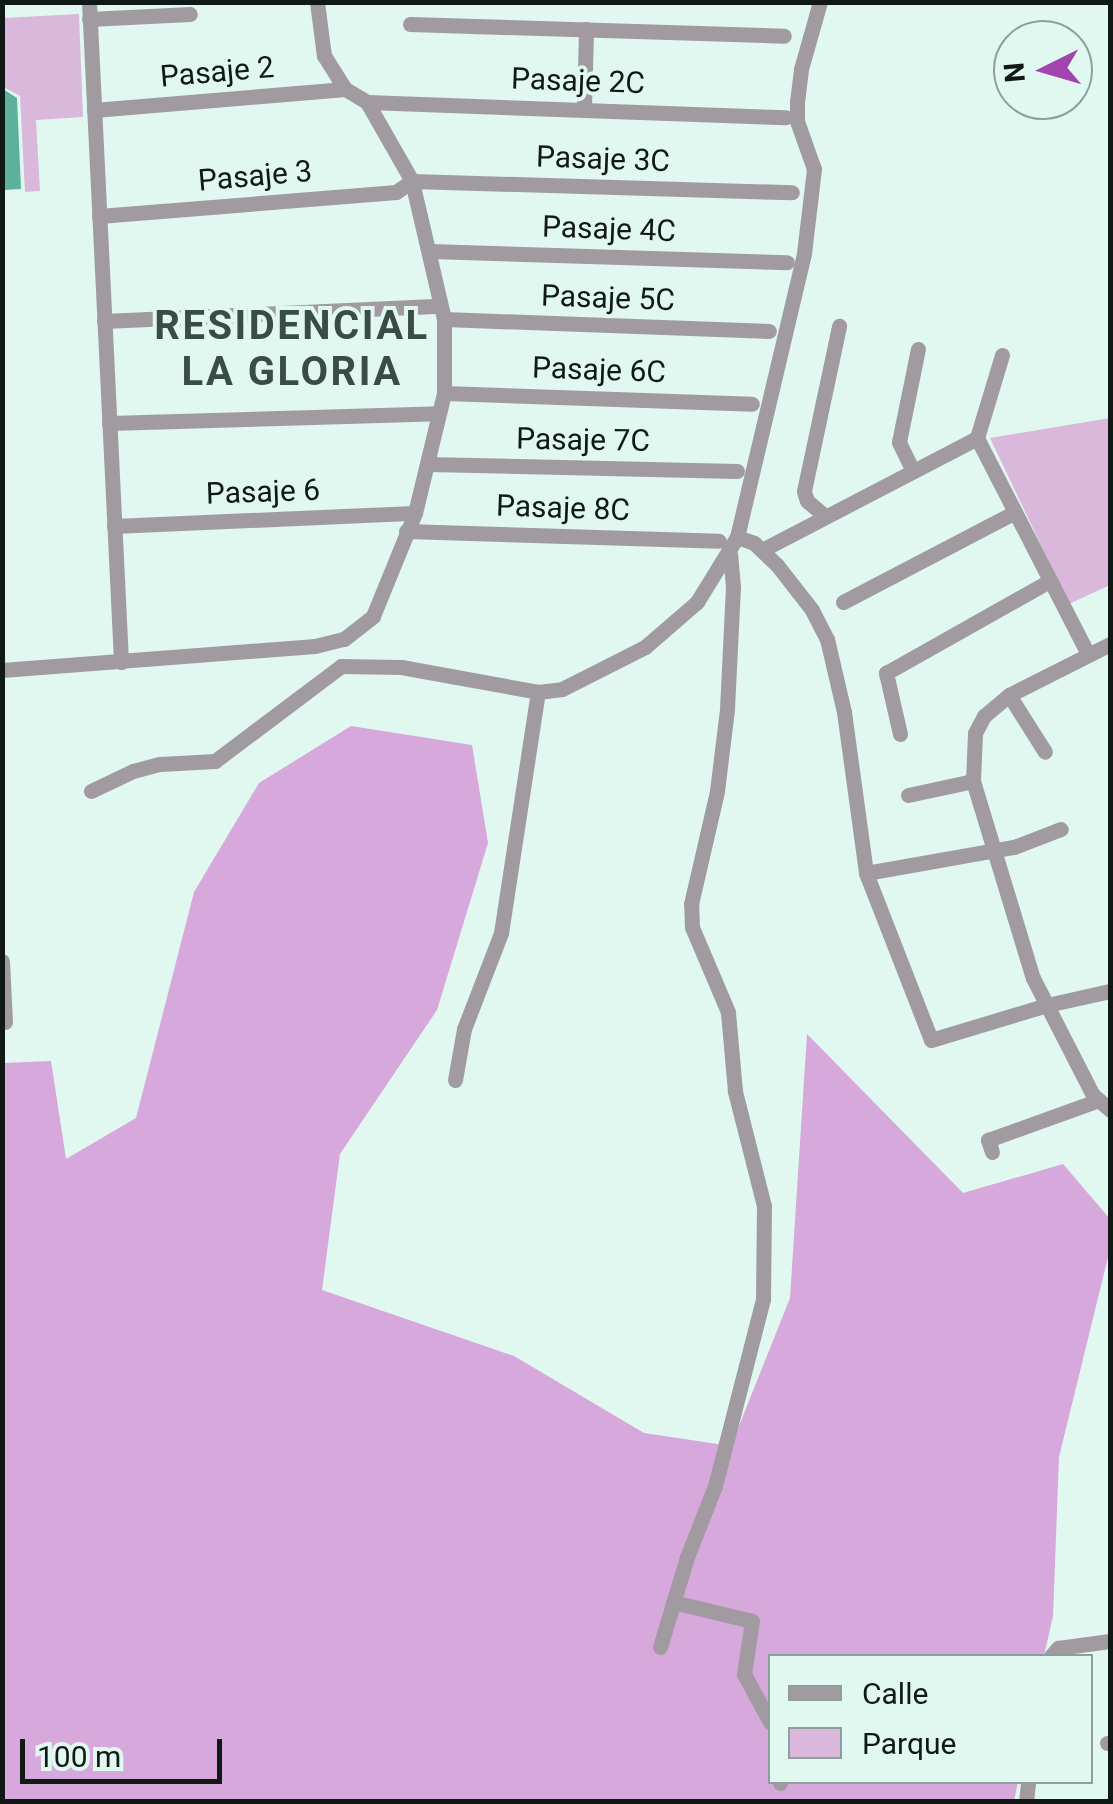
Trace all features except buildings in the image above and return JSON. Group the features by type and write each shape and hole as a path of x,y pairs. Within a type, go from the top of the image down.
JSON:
{"street":[{"path":"2,670 315,646 344,639 373,616 414,513 444,393 442,313 412,182 368,102 345,89 324,56 317,2"},
{"path":"91,791 132,770 215,761 341,666 402,667 538,692 562,689 645,647 697,602 730,554 736,537 804,253 814,188 797,102 820,2"},
{"path":"121,662 89,11 190,14"},
{"path":"410,24 784,36"},
{"path":"584,108 586,29"},
{"name":"Pasaje 2","path":"94,110 345,89"},
{"name":"Pasaje 2C","path":"368,102 786,116"},
{"name":"Pasaje 3C","path":"412,182 792,192"},
{"name":"Pasaje 3","path":"99,216 396,192 412,182"},
{"name":"Pasaje 4C","path":"430,251 786,262"},
{"name":"Pasaje 5C","path":"104,321 442,313 770,331"},
{"path":"825,516 807,501 804,491 839,326"},
{"path":"912,471 899,442 918,349"},
{"path":"1002,355 978,438 1087,652"},
{"name":"Pasaje 6C","path":"444,393 752,404"},
{"path":"109,424 439,413"},
{"path":"762,550 978,438"},
{"name":"Pasaje 7C","path":"427,464 737,472"},
{"path":"843,602 1015,512"},
{"name":"Pasaje 6","path":"114,526 414,513"},
{"name":"Pasaje 8C","path":"406,531 718,540"},
{"path":"736,537 762,550 812,610 831,652 848,737 866,874 931,1040 1046,1005 1110,991"},
{"path":"660,1647 715,1486 763,1298 764,1206 735,1091 728,1012 692,928 691,904 717,791 725,726 732,633 730,554"},
{"path":"900,734 886,673 1049,581"},
{"path":"341,666 344,639"},
{"path":"992,1152 988,1140 1105,1105 1033,978 974,781 974,732 984,716 1009,696 1087,652 1110,644"},
{"path":"456,1080 464,1029 501,933 538,692"},
{"path":"1009,696 1045,752"},
{"path":"908,796 974,781"},
{"path":"866,874 994,851 1061,829"},
{"path":"2,961 5,1022"},
{"path":"674,1602 752,1621 744,1674 768,1718"},
{"path":"1053,1654 1058,1648 1110,1640"}],"green space":[{"path":"79,14 83,117 36,120 40,191 25,192 20,96 3,87 3,18"},
{"path":"1110,418 1110,585 1069,604 990,438"}],"shaded area":[{"path":"3,89 17,98 21,189 3,190"},
{"path":"351,726 472,745 488,843 437,1010 340,1154 322,1290 514,1356 644,1433 731,1446 790,1298 807,1034 963,1193 1063,1164 1110,1219 1110,1249 1059,1457 1053,1616 1044,1654 768,1654 768,1784 1018,1784 1014,1801 3,1802 3,1063 51,1061 66,1159 136,1118 194,892 259,783"}],"district":[{"name":"RESIDENCIAL LA GLORIA","path":"292,349"}]}
